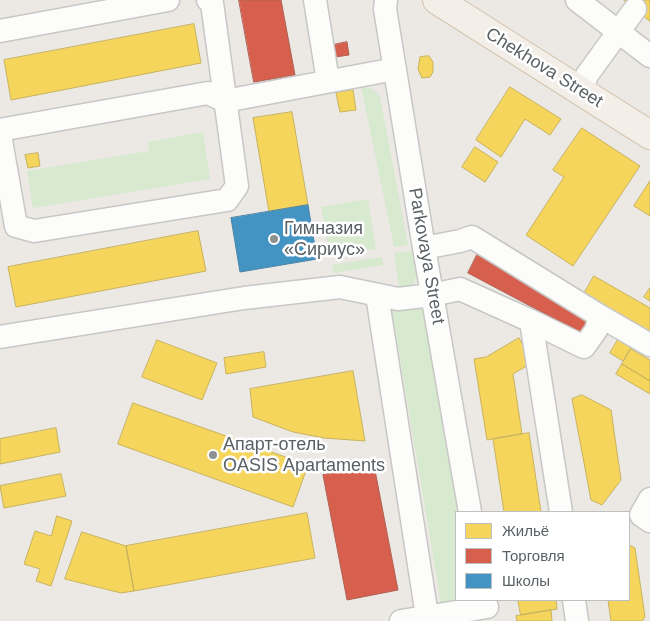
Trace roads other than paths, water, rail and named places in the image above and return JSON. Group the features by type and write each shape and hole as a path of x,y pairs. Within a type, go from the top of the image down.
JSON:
{"main road":[{"name":"Chekhova Street","path":"437,0 650,135"}],"street":[{"path":"0,31 168,0"},
{"path":"0,135 16,226 34,231 227,200 237,186 212,3 208,0"},
{"path":"315,0 328,81"},
{"name":"Parkovaya Street","path":"386,0 385,9 424,248 470,511"},
{"path":"577,0 650,56"},
{"path":"581,92 587,75 635,9"},
{"path":"0,130 208,93 225,101 395,69"},
{"path":"424,248 472,237 650,345"},
{"path":"0,338 244,298 340,287 398,299 460,289 531,321 584,348 596,330 600,316"},
{"path":"377,295 427,616"},
{"path":"531,321 560,511"},
{"path":"650,499 641,515 650,521"},
{"path":"574,601 577,621"},
{"path":"401,621 487,609"}],"place":[{"name":"Гимназия «Сириус»","path":"274,239"},
{"name":"Апарт-отель OASIS Apartaments","path":"213,455"}]}
